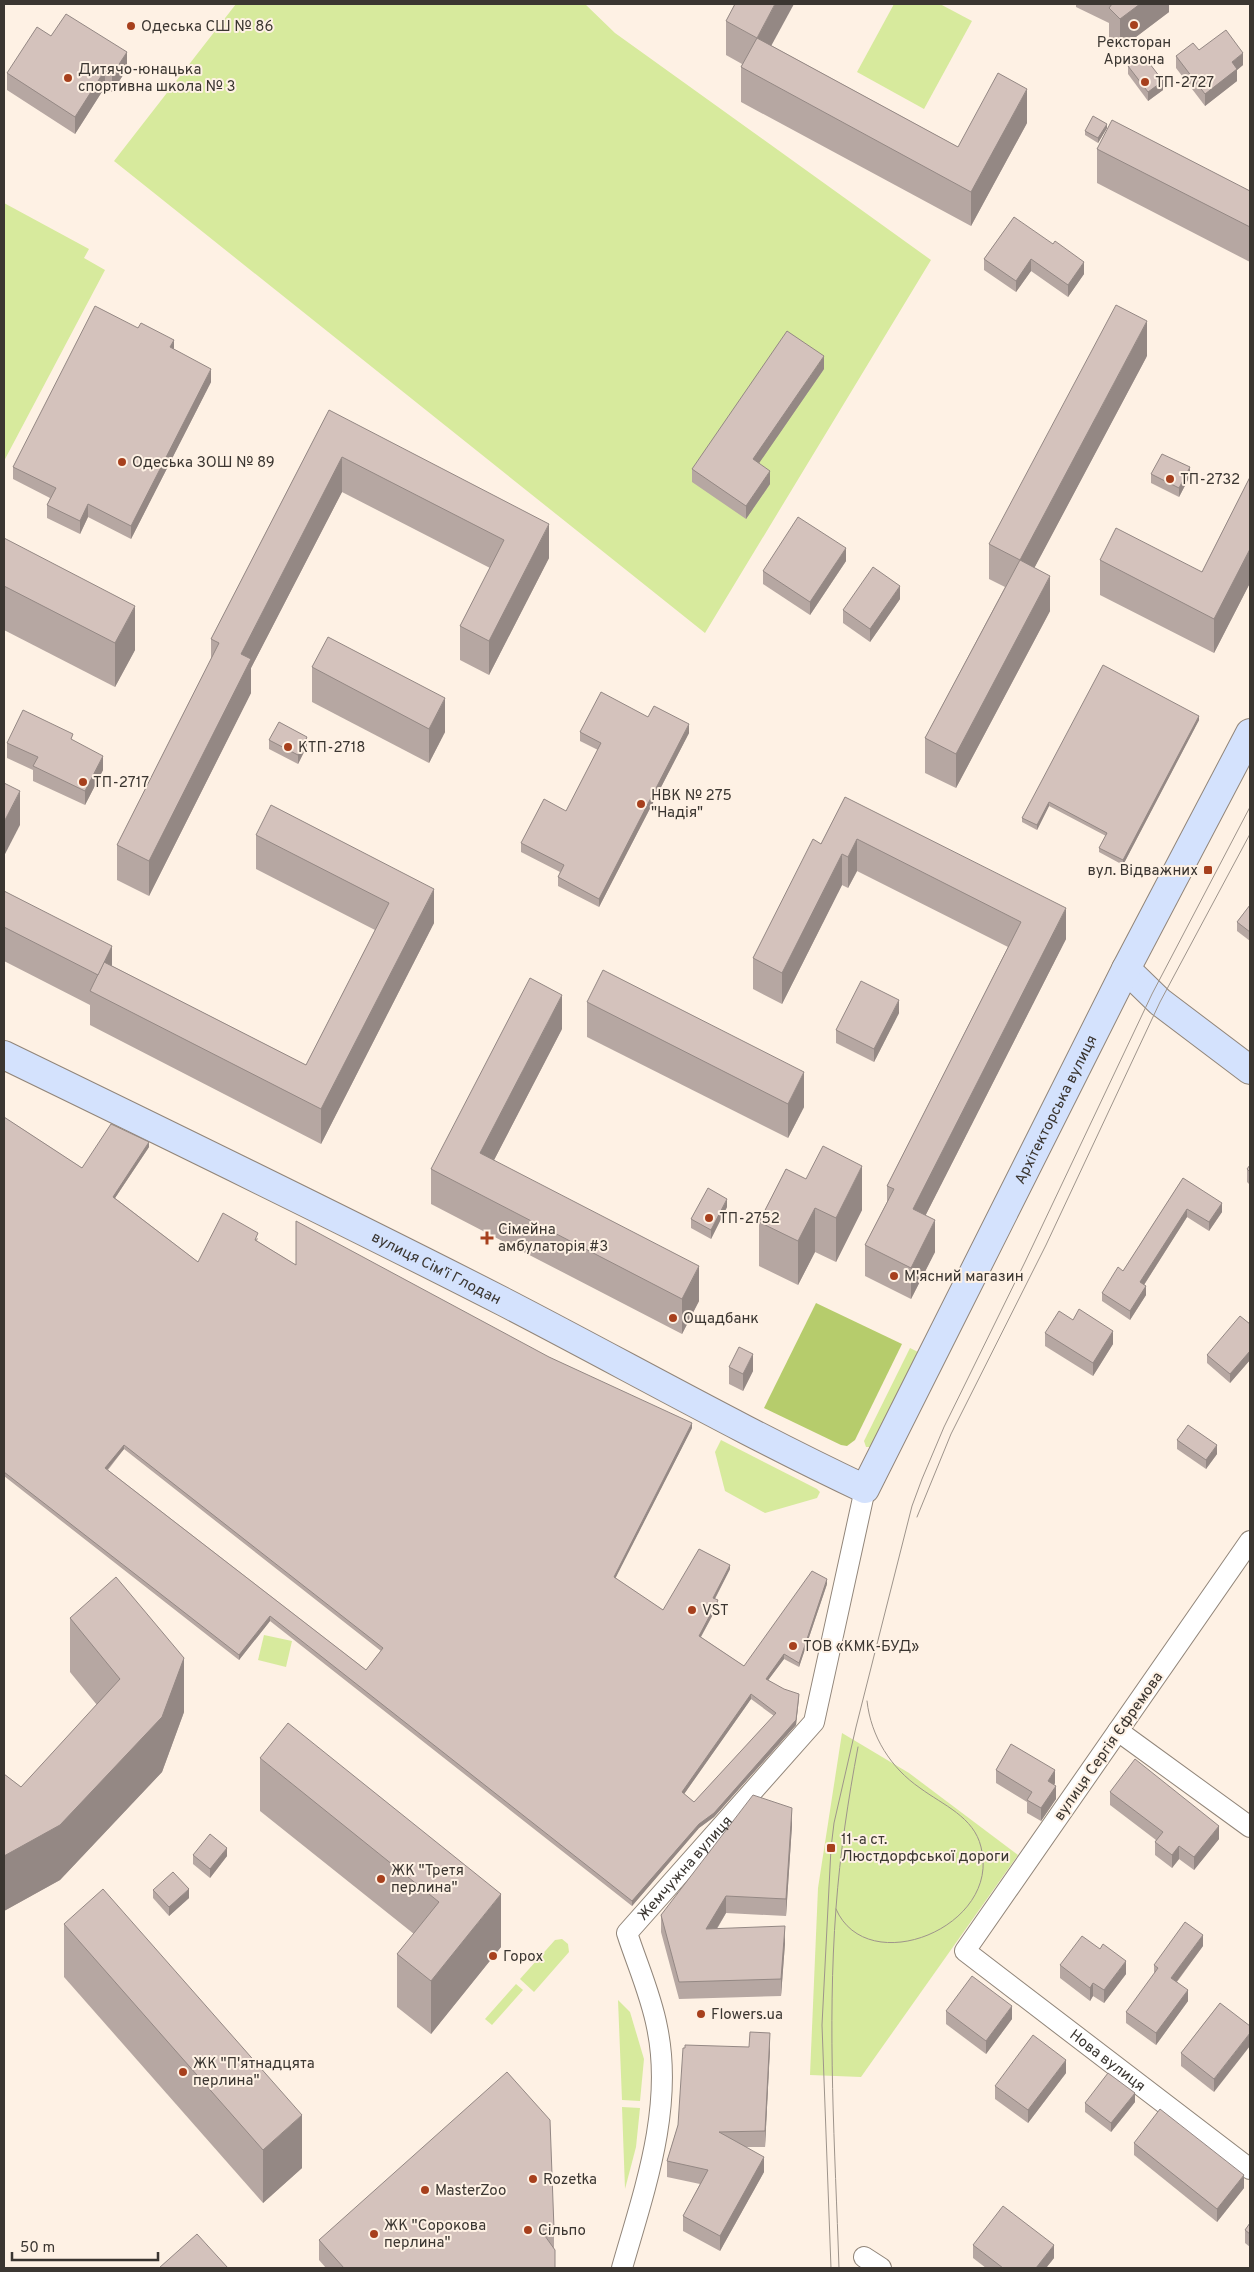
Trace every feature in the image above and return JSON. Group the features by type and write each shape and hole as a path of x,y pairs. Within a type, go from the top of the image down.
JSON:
{"street":[{"name":"Архітекторська вулиця","path":"865,1489 1126,969 1250,733"},
{"path":"1126,969 1160,1002 1250,1070"},
{"name":"вулиця Сім'ї Глодан","path":"4,1055 376,1236 569,1335 723,1420 865,1489"},
{"name":"Жемчужна вулиця","path":"622,2268 661,2118 663,2074 657,2026 627,1933 814,1722 865,1489"},
{"name":"вулиця Сергія Єфремова","path":"965,1951 1250,1541"},
{"path":"1118,1731 1250,1828"},
{"name":"Нова вулиця","path":"965,1951 1250,2169"}],"green space":[{"path":"236,4 585,4 615,33 931,260 705,633 114,161"},
{"path":"894,4 940,4 972,21 924,109 857,72"},
{"path":"4,203 89,249 84,258 105,270 4,461"},
{"path":"816,1303 902,1344 855,1440 847,1446 841,1445 764,1408"},
{"path":"910,1348 918,1352 871,1447 866,1447 864,1441"},
{"path":"721,1440 817,1489 820,1492 817,1498 765,1513 725,1491 715,1452"},
{"path":"264,1635 292,1641 286,1667 258,1660"},
{"path":"842,1733 909,1773 1018,1855 861,2077 810,2075 818,1888"},
{"path":"562,1939 568,1944 569,1952 534,1992 520,1979 555,1940"},
{"path":"516,1984 523,1990 492,2025 485,2019"},
{"path":"618,2000 630,2012 644,2059 640,2101 622,2100"},
{"path":"622,2107 640,2108 636,2147 625,2189"}],"building":[{"path":"735,4 775,4 757,38 726,21"},
{"path":"1112,4 1140,4 1120,19 1109,8"},
{"name":"Дитячо-юнацька спортивна школа № 3","path":"66,14 127,52 112,75 105,70 75,117 7,73 37,27 51,36"},
{"path":"1226,30 1243,53 1232,62 1237,69 1205,94 1176,56 1193,43 1199,50"},
{"path":"757,38 958,147 998,73 1027,89 971,192 741,67"},
{"path":"1143,55 1163,81 1148,92 1128,66"},
{"path":"1093,116 1107,124 1098,138 1085,131"},
{"path":"1112,120 1250,191 1250,227 1097,149"},
{"path":"1014,217 1053,244 1055,241 1084,262 1068,285 1031,259 1016,281 984,259"},
{"path":"1116,305 1147,321 1020,560 989,544"},
{"path":"95,306 138,328 141,323 174,340 170,347 211,369 131,526 88,504 80,521 47,505 56,488 13,467"},
{"path":"787,331 824,356 753,459 770,471 746,506 692,469"},
{"path":"329,410 549,524 489,641 460,626 504,540 342,457 241,654 251,659 149,861 117,845 219,643 211,639"},
{"path":"1162,454 1190,467 1179,488 1151,474"},
{"path":"1250,477 1250,549 1214,619 1100,560 1116,528 1202,572"},
{"path":"798,517 846,548 810,602 763,571"},
{"path":"4,538 135,606 115,643 4,586"},
{"path":"1020,560 1050,576 956,754 925,738"},
{"path":"873,567 900,586 870,629 843,610"},
{"path":"328,637 445,698 429,729 312,667"},
{"path":"1103,665 1199,716 1123,860 1099,848 1107,833 1049,802 1037,825 1022,818"},
{"path":"601,692 648,717 654,706 689,724 599,899 558,877 564,865 521,843 544,799 566,811 601,743 580,732"},
{"path":"23,710 73,734 71,739 103,756 85,791 33,766 38,757 7,743"},
{"path":"279,722 307,737 298,755 269,740"},
{"path":"4,783 20,791 4,822"},
{"path":"845,797 1066,908 913,1209 935,1220 911,1268 865,1245 894,1189 887,1186 1021,922 857,839 848,857 842,854 782,973 753,958 813,839 821,844"},
{"path":"271,805 434,889 321,1109 90,991 104,962 306,1065 389,903 256,835"},
{"path":"4,891 112,946 98,975 4,927"},
{"path":"1250,905 1250,932 1237,922"},
{"path":"603,970 804,1072 788,1104 587,1002"},
{"path":"530,978 562,995 480,1153 699,1266 682,1299 431,1169"},
{"path":"861,981 899,1000 874,1049 836,1030"},
{"path":"4,1117 82,1168 111,1124 149,1142 113,1197 198,1262 223,1213 258,1233 255,1240 296,1265 296,1221 549,1357 692,1423 614,1577 663,1610 699,1549 730,1565 713,1598 718,1600 699,1636 744,1666 812,1571 827,1579 799,1663 784,1654 766,1679 784,1689 799,1694 796,1720 714,1813 699,1824 632,1901 270,1616 239,1655 4,1472","holes":["124,1445 383,1648 366,1670 105,1468","751,1694 776,1713 694,1802 682,1792"]},
{"path":"823,1146 862,1166 836,1218 815,1208 798,1241 759,1222 786,1169 806,1179"},
{"path":"1183,1178 1222,1203 1209,1222 1187,1209 1140,1282 1146,1286 1130,1311 1102,1293 1118,1267 1123,1271"},
{"name":"ТП-2752","path":"708,1188 727,1199 711,1230 691,1219"},
{"path":"1079,1309 1113,1331 1093,1363 1045,1333 1059,1311 1073,1320"},
{"path":"1240,1316 1250,1324 1250,1351 1230,1374 1207,1355"},
{"path":"739,1347 753,1354 743,1374 729,1367"},
{"path":"1188,1425 1217,1445 1206,1460 1177,1440"},
{"path":"116,1577 184,1658 162,1717 60,1825 4,1856 4,1774 21,1787 120,1679 70,1618"},
{"path":"288,1723 501,1894 431,1981 397,1954 439,1902 260,1758"},
{"path":"1011,1744 1055,1770 1048,1781 1056,1786 1041,1808 1027,1800 1032,1792 996,1770"},
{"path":"1135,1759 1219,1826 1194,1857 1179,1846 1172,1855 1155,1842 1163,1832 1110,1792"},
{"path":"753,1795 792,1808 786,1899 726,1896 706,1929 785,1926 781,1979 679,1982 661,1915"},
{"path":"210,1834 227,1848 210,1869 193,1855"},
{"path":"173,1872 189,1889 169,1907 153,1890"},
{"path":"103,1889 302,2115 263,2150 64,1924"},
{"path":"1185,1922 1203,1935 1171,1978 1188,1990 1156,2033 1126,2012 1158,1968 1154,1965"},
{"path":"1082,1936 1100,1949 1103,1944 1126,1961 1104,1990 1093,1983 1090,1988 1060,1965"},
{"path":"972,1976 1012,2006 986,2041 946,2011"},
{"path":"1220,2003 1250,2026 1250,2033 1214,2079 1181,2053"},
{"path":"750,2032 770,2033 765,2131 719,2132 764,2157 720,2236 683,2216 708,2170 667,2161 678,2125 683,2048 685,2048 685,2045 749,2047"},
{"path":"1033,2035 1066,2060 1028,2110 995,2086"},
{"path":"507,2072 550,2120 554,2229 540,2229 555,2250 555,2268 344,2268 319,2240"},
{"path":"1108,2073 1135,2093 1111,2123 1085,2103"},
{"path":"1160,2109 1244,2175 1217,2209 1134,2143"},
{"path":"1003,2206 1054,2245 1036,2268 1003,2268 973,2245"},
{"path":"1250,2223 1250,2234 1245,2230"},
{"path":"197,2234 228,2268 159,2268"}],"tram line":[{"path":"831,2268 822,2025 831,1848 834,1823 856,1727 912,1506 944,1427 1025,1262 1152,994 1250,807"},
{"path":"917,1517 951,1434 1046,1245 1160,1002 1250,834"},
{"path":"836,1909 852,1930 875,1941 901,1942 928,1935 953,1921 972,1901 982,1876 981,1847 972,1828 965,1820 920,1788 900,1771 878,1739 869,1714 867,1701"},
{"path":"839,2268 832,2043 833,1953 842,1847 858,1747"}],"place":[{"name":"Рексторан Аризона","path":"1134,25"},
{"name":"Одеська СШ № 86","path":"131,26"},
{"name":"Дитячо-юнацька спортивна школа № 3","path":"68,78"},
{"name":"ТП-2727","path":"1145,82"},
{"name":"Одеська ЗОШ № 89","path":"122,462"},
{"name":"ТП-2732","path":"1170,479"},
{"name":"КТП-2718","path":"288,747"},
{"name":"ТП-2717","path":"83,782"},
{"name":"НВК № 275 \"Надія\"","path":"641,804"},
{"name":"вул. Відважних","path":"1208,870"},
{"name":"ТП-2752","path":"709,1218"},
{"name":"Сімейна амбулаторія #3","path":"487,1238"},
{"name":"М'ясний магазин","path":"894,1276"},
{"name":"Ощадбанк","path":"673,1318"},
{"name":"VST","path":"692,1610"},
{"name":"ТОВ «КМК-БУД»","path":"793,1646"},
{"name":"11-а ст. Люстдорфської дороги","path":"831,1848"},
{"name":"ЖК \"Третя перлина\"","path":"381,1879"},
{"name":"Горох","path":"493,1956"},
{"name":"Flowers.ua","path":"701,2014"},
{"name":"ЖК \"П'ятнадцята перлина\"","path":"183,2072"},
{"name":"Rozetka","path":"533,2179"},
{"name":"MasterZoo","path":"425,2190"},
{"name":"Сільпо","path":"528,2230"},
{"name":"ЖК \"Сорокова перлина\"","path":"374,2234"}]}
